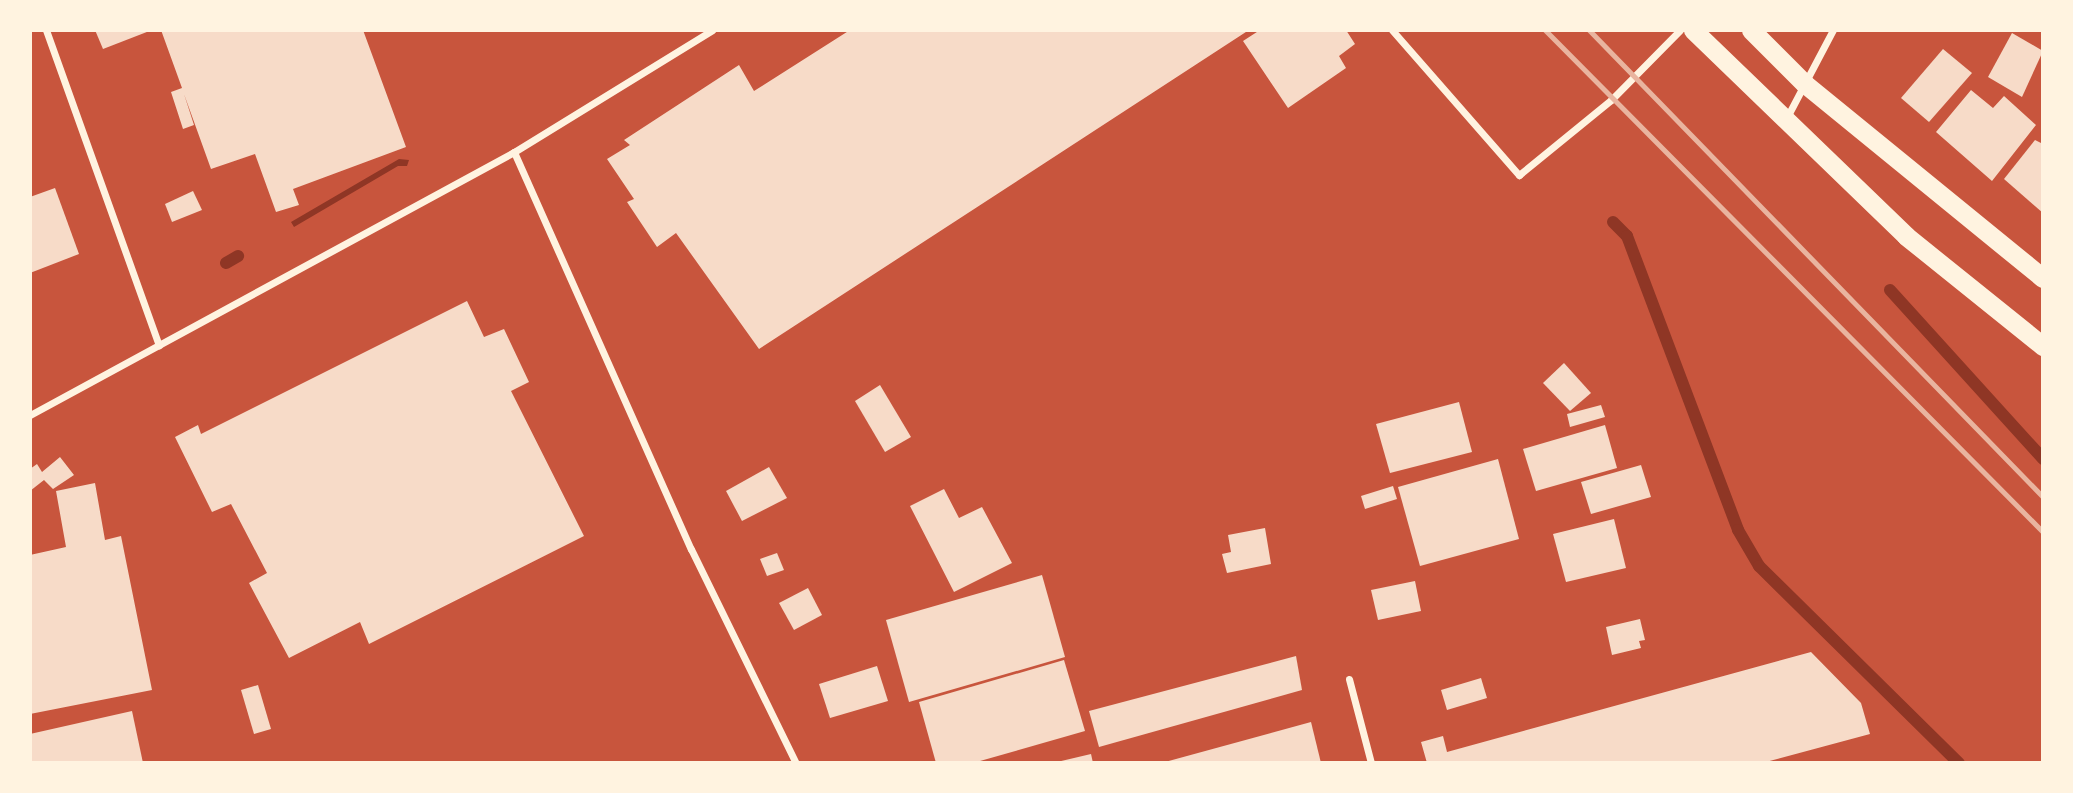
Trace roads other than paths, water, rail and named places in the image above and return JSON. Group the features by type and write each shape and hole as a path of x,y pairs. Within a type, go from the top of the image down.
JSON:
{"highway":[{"path":"1693,30 1784,122 1906,236 2043,346"},
{"path":"1751,30 1805,84 2043,278"}],"street":[{"path":"46,30 159,345"},
{"path":"30,415 514,152 712,30"},
{"path":"1392,30 1519,175 1611,100 1680,30"},
{"path":"1784,122 1833,30"},
{"path":"514,152 691,549 796,763"},
{"path":"1349,679 1371,763"}],"waterway":[{"path":"1613,222 1627,236 1738,530 1759,566 1959,763"},
{"path":"226,263 238,256"},
{"path":"1890,290 2043,459"}],"railway":[{"path":"1545,30 2043,532"},
{"path":"1589,30 2043,497"}]}
